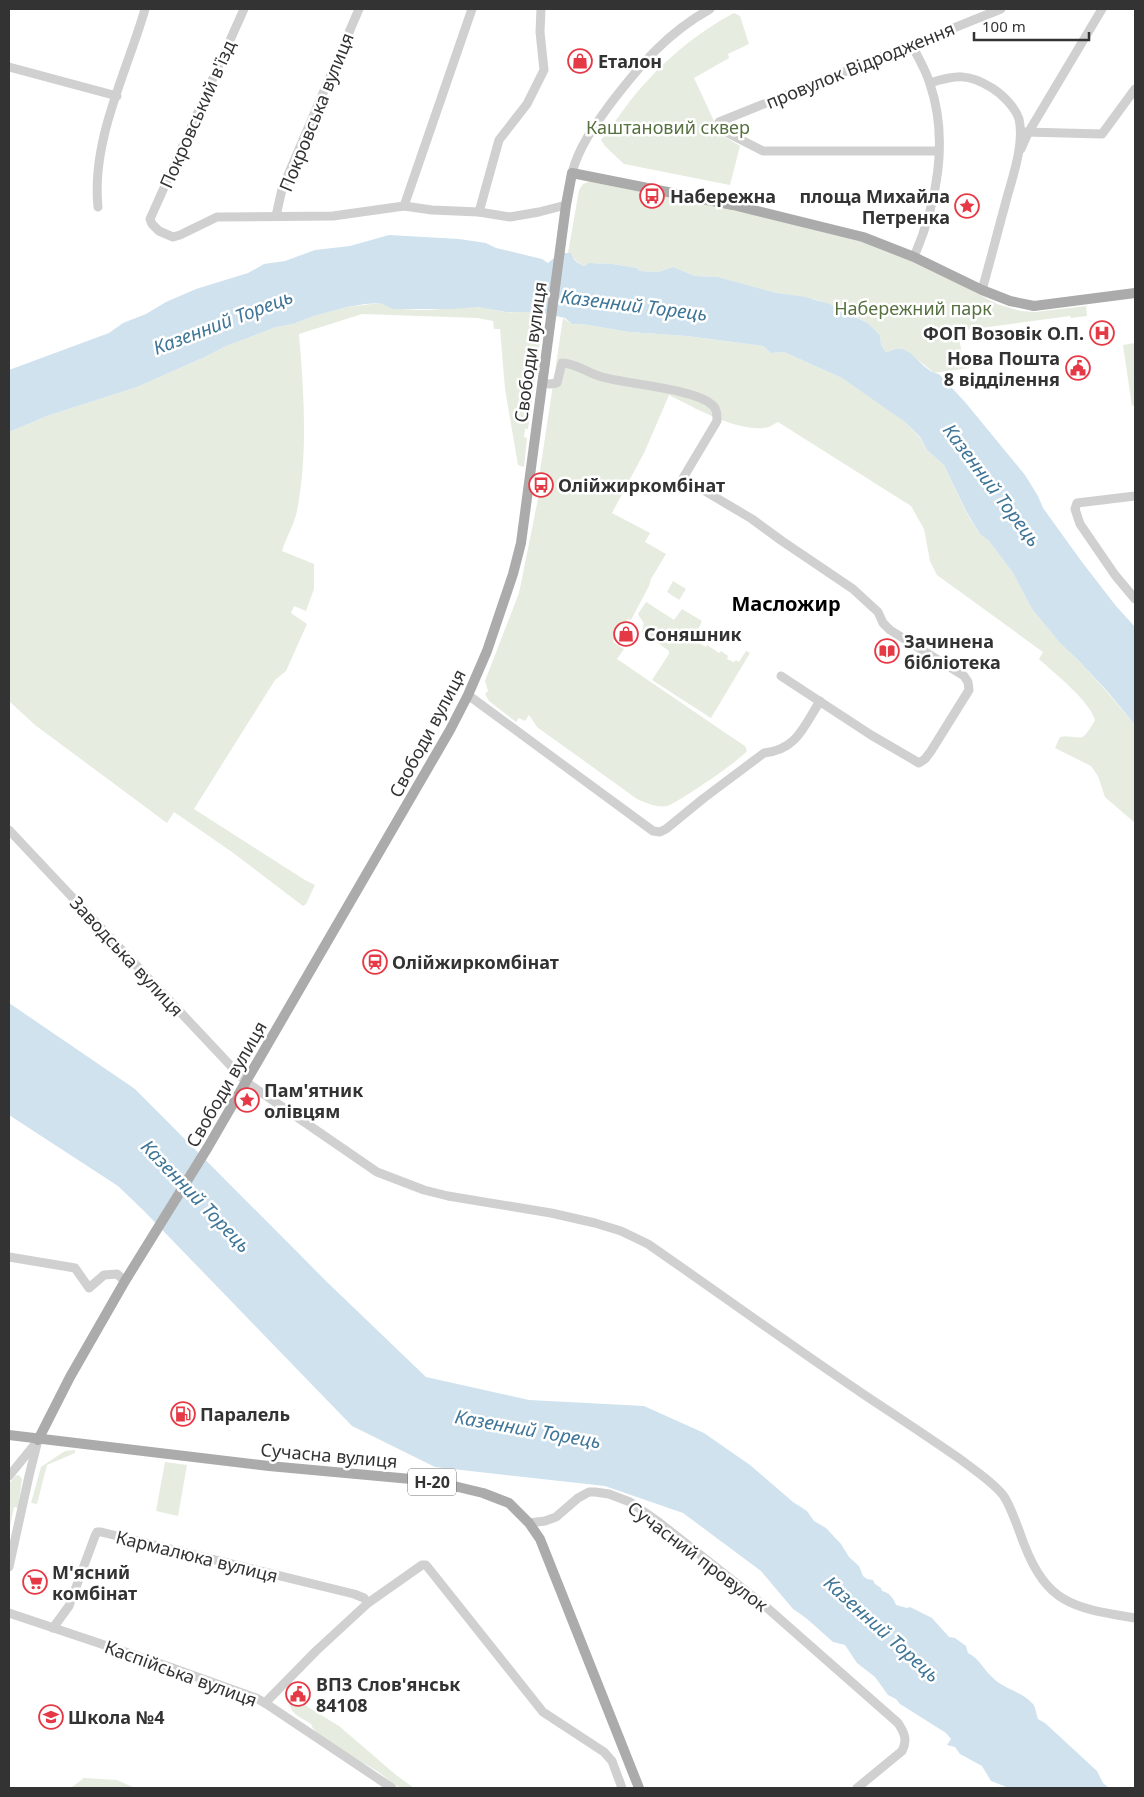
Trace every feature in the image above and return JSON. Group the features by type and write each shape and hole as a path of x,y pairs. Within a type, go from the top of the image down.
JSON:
{"main road":[{"name":"Свободи вулиця","path":"38,1440 70,1376 125,1281 208,1147 416,790 468,695 487,651 506,597 521,543 566,205 572,173"},
{"path":"572,173 733,206 863,237 914,257 982,290 1010,301 1034,306 1135,293"},
{"name":"Н-20","path":"9,1435 38,1440"},
{"name":"Сучасна вулиця","path":"38,1440 269,1466 411,1479 458,1487 498,1498 519,1511 540,1539 639,1788"}],"street":[{"path":"98,207 96,188 102,144 145,9"},
{"name":"Покровський в'їзд","path":"244,9 150,219 159,232 174,237 217,217 276,216"},
{"name":"Покровська вулиця","path":"276,216 282,189 359,9"},
{"path":"404,206 472,9"},
{"path":"479,212 499,140 526,104 544,70 540,32 541,9"},
{"name":"Свободи вулиця","path":"572,173 576,157 584,141 630,79 661,44 679,29 710,9"},
{"name":"провулок Відродження","path":"939,151 762,151 724,131 719,122 1001,9"},
{"path":"982,290 1024,132 1102,9"},
{"path":"912,45 930,82 938,120 939,151 937,174 928,217 914,257"},
{"path":"9,67 117,96"},
{"path":"930,82 956,77 979,80 1000,94 1011,106 1024,132"},
{"path":"1024,132 1102,134 1135,89"},
{"path":"276,216 334,216 404,206 432,210 479,212 510,217 566,205"},
{"path":"542,383 557,383 562,363 569,363 599,377 679,392 711,403 718,413 717,421 683,478 752,519 853,589 878,612 886,627 964,676 968,682 969,690 931,751 919,763 871,735 781,676"},
{"path":"1135,496 1077,503 1075,509 1080,524 1115,575 1135,598"},
{"path":"468,695 653,831 660,832 764,752 784,749 790,745 798,736 820,701"},
{"name":"Заводська вулиця","path":"9,830 246,1082 377,1172 424,1190 448,1196 551,1213 595,1223 621,1231 648,1244 980,1474 1004,1496 1027,1551 1044,1582 1056,1595 1089,1610 1135,1618"},
{"path":"9,1257 75,1268 88,1288 104,1275 117,1274 125,1281"},
{"path":"9,1476 38,1440"},
{"path":"9,1567 28,1476 38,1440"},
{"name":"Сучасний провулок","path":"529,1522 545,1521 556,1517 578,1498 589,1492 620,1498 630,1502 672,1532 765,1606 898,1723 906,1736 902,1751 857,1788"},
{"name":"Кармалюка вулиця","path":"54,1628 69,1606 97,1532 360,1595 368,1603"},
{"path":"265,1703 316,1651 368,1603 422,1565 430,1569 521,1686 544,1712 604,1752 612,1760 622,1788"},
{"name":"Каспійська вулиця","path":"9,1613 167,1666 265,1703 392,1788"}],"green space":[{"name":"Каштановий сквер","path":"734,13 740,16 749,44 728,54 729,58 694,78 720,134 740,146 730,185 624,164 601,140 636,93 668,60 700,34"},
{"name":"Набережний парк","path":"591,181 722,207 862,240 895,253 997,304 1021,311 1035,312 1086,306 1087,316 1071,318 1070,316 958,331 962,355 967,355 969,368 934,373 902,349 886,352 881,345 880,335 868,323 818,300 777,293 718,277 695,276 673,267 658,272 640,271 637,268 613,264 594,263 585,266 581,265 568,253 579,190 583,184"},
{"path":"380,303 391,307 415,310 475,307 506,312 544,314 528,429 525,429 524,437 527,438 524,467 518,465 505,389 500,329 494,329 493,321 477,318 362,314 299,334 303,401 303,468 297,511 282,551 314,564 314,589 306,611 294,606 291,613 307,624 286,671 275,680 194,809 315,885 306,904 303,906 232,852 174,812 167,823 35,725 9,701 9,432 47,416 137,387 224,347 276,327 293,324 347,307"},
{"path":"563,318 572,324 763,346 771,353 784,352 842,378 905,422 920,438 927,450 944,465 967,514 980,534 989,541 1013,573 1032,609 1060,643 1077,659 1135,725 1135,823 1105,797 1098,776 1091,766 1055,748 1060,737 1080,738 1086,734 1095,720 1092,712 1071,688 1039,659 1043,652 937,575 930,561 924,529 911,506 778,422 766,428 741,426 715,418 669,395 645,451 612,513 650,533 645,542 666,554 651,579 631,620 628,619 613,642 624,649 617,659 745,746 747,751 721,772 674,803 667,806 655,806 637,799 537,727 529,715 525,721 519,718 516,722 489,701 485,694 488,691 485,681 519,593 539,494 540,491 544,490 545,481 540,471"},
{"path":"1135,343 1135,405 1132,406 1123,345"},
{"path":"673,581 686,589 679,600 667,592"},
{"path":"646,602 674,620 682,609 702,621 694,638 706,647 707,645 719,653 721,651 728,656 727,659 739,662 746,651 750,653 711,718 652,680 669,654 669,651 642,632 644,624 638,614"},
{"path":"75,1450 75,1453 47,1465 37,1504 31,1503 41,1467 65,1451"},
{"path":"165,1462 187,1465 178,1516 156,1511"},
{"path":"19,1475 22,1479 18,1508 14,1507 9,1531 9,1484 15,1476"},
{"path":"290,1696 339,1726 414,1788 399,1787 377,1771 330,1743 314,1730 311,1724 292,1711"},
{"path":"84,1778 117,1780 135,1788 71,1788"}],"water":[{"name":"Казенний Торець","path":"389,235 459,239 486,243 496,248 542,259 548,263 560,253 571,253 576,261 585,266 589,263 613,264 637,268 640,271 658,272 673,267 695,276 718,277 777,293 805,297 830,304 868,323 880,335 881,345 886,352 898,348 912,354 929,370 939,374 965,402 1025,475 1043,508 1082,562 1135,627 1135,725 1108,692 1060,643 1032,609 1013,573 989,541 980,534 967,513 944,465 927,450 920,437 905,422 842,378 784,352 771,353 763,346 572,324 565,318 538,312 506,312 478,307 393,309 380,303 365,304 347,307 293,324 276,327 224,347 137,387 47,416 9,432 9,370 109,333 123,323 146,314 166,302 196,289 248,273 264,264 285,261 315,250 350,246"},
{"name":"Казенний Торець","path":"9,1003 135,1089 328,1283 426,1377 529,1400 644,1406 704,1433 750,1465 793,1502 807,1511 814,1521 826,1528 841,1544 849,1557 859,1566 863,1576 873,1580 882,1591 891,1596 896,1605 910,1607 932,1618 949,1637 955,1638 966,1646 968,1653 998,1682 1029,1700 1034,1706 1038,1719 1045,1723 1097,1771 1103,1783 1109,1788 1009,1788 991,1781 982,1766 960,1754 955,1747 947,1745 951,1739 946,1733 888,1695 875,1677 857,1663 845,1645 833,1642 793,1609 761,1571 683,1513 605,1486 435,1467 352,1426 118,1186 9,1115"}],"place":[{"name":"Еталон","path":"580,61"},
{"name":"Набережна","path":"652,196"},
{"name":"площа Михайла Петренка","path":"967,206"},
{"name":"ФОП Возовік О.П.","path":"1102,333"},
{"name":"Нова Пошта 8 відділення","path":"1078,368"},
{"name":"Олійжиркомбінат","path":"541,485"},
{"name":"Соняшник","path":"626,634"},
{"name":"Зачинена бібліотека","path":"887,651"},
{"name":"Олійжиркомбiнат","path":"375,962"},
{"name":"Пам'ятник олівцям","path":"247,1100"},
{"name":"Паралель","path":"183,1414"},
{"name":"М'ясний комбінат","path":"35,1582"},
{"name":"ВПЗ Слов'янськ 84108","path":"298,1694"},
{"name":"Школа №4","path":"51,1717"}],"district":[{"name":"Масложир","path":"786,603"}]}
